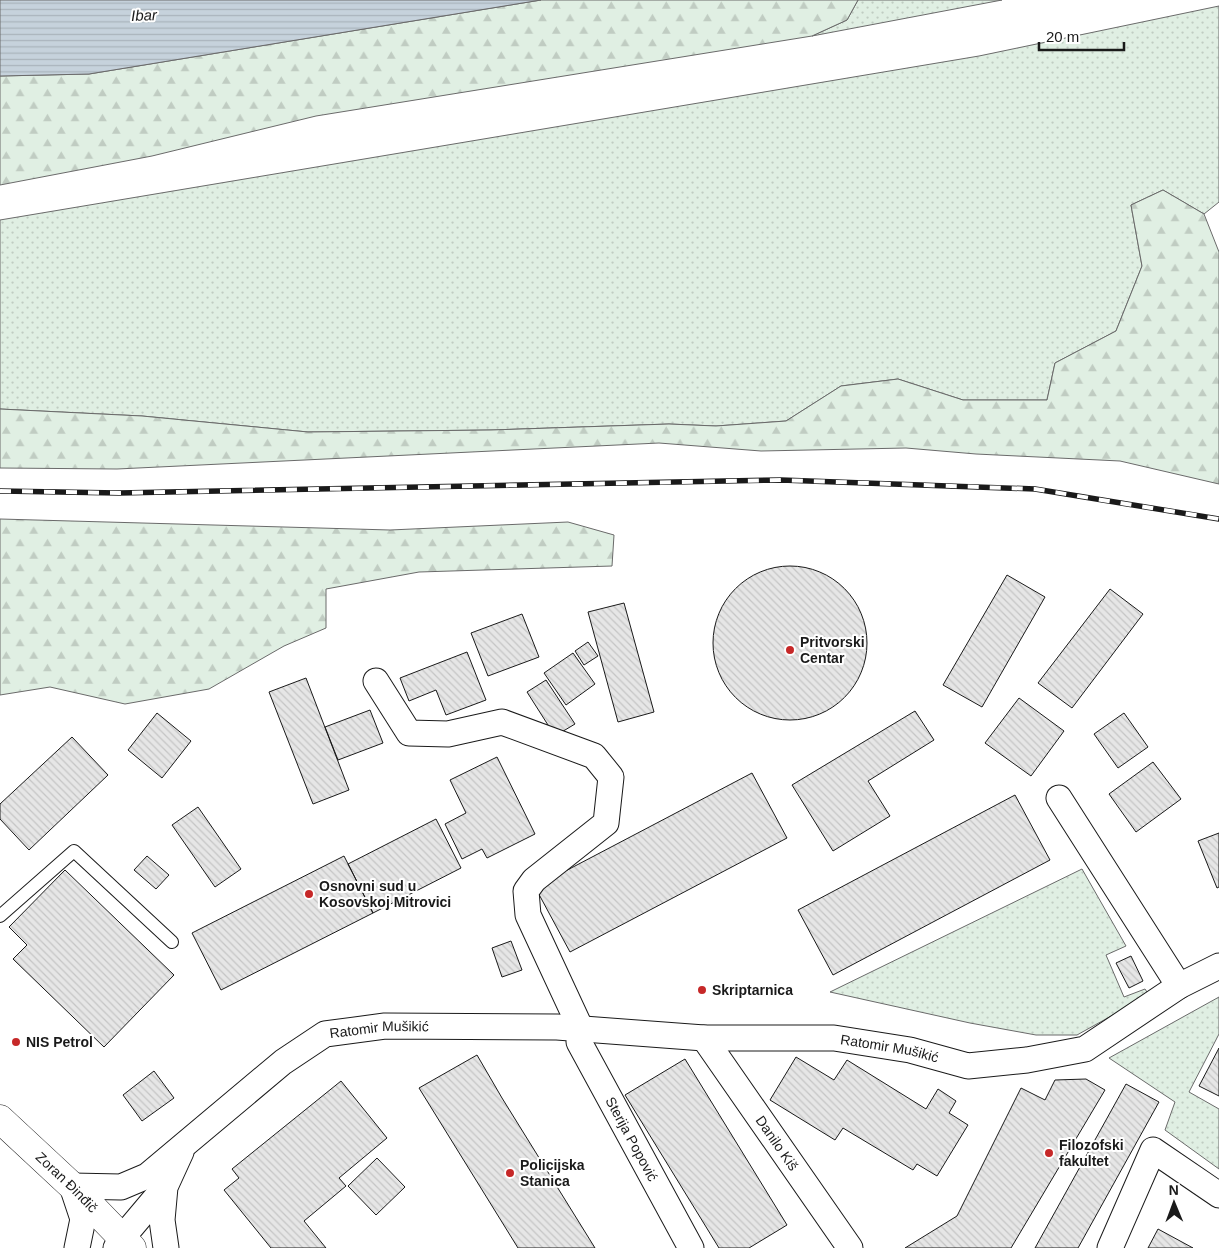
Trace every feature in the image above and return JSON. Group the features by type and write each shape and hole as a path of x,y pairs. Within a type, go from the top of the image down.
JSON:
{"main road":[{"name":"Zoran Đinđič","path":"0,1119 72,1186 123,1245"}],"street":[{"path":"376,681 408,733 448,734 502,722 594,756 611,777 606,823 534,880 526,891 528,914 581,1029"},
{"path":"1059,798 1179,986"},
{"name":"Ratomir Mušikić","path":"72,1186 121,1188 147,1176 283,1062 326,1034 385,1026 581,1029 704,1038 834,1038 910,1050 968,1066 1027,1060 1085,1049 1179,986 1219,966"},
{"name":"Sterija Popović","path":"581,1029 579,1042 691,1248"},
{"name":"Danilo Kiš","path":"704,1038 850,1248"},
{"name":"Ratomir Mušikić","path":"123,1245 165,1187 184,1144"},
{"path":"1110,1248 1153,1150 1219,1195"},
{"path":"72,1186 82,1219 77,1248"},
{"name":"Ratomir Mušikić","path":"165,1187 162,1220 166,1248"}],"lane":[{"path":"0,916 74,852 172,942"}],"green space":[{"path":"541,0 858,0 847,20 812,36 316,116 152,156 0,185 0,76 89,74"},
{"path":"858,0 1002,0 812,36 847,20"},
{"path":"1219,6 1219,202 1204,214 1163,190 1131,205 1142,266 1116,331 1055,363 1047,400 963,400 898,379 841,386 786,421 716,426 669,424 491,430 308,432 142,416 0,409 0,220 979,56"},
{"path":"1163,190 1204,214 1219,252 1219,484 1120,461 976,454 906,448 761,451 659,443 117,469 0,468 0,409 142,416 308,432 491,430 669,424 716,426 786,421 841,386 898,379 963,400 1047,400 1055,363 1116,331 1142,266 1131,205"},
{"path":"0,519 390,530 568,522 614,535 612,566 419,572 326,589 326,628 284,646 209,689 125,704 50,687 0,695"},
{"path":"1082,869 1126,946 1106,955 1124,997 1145,989 1149,995 1077,1035 1036,1035 970,1023 830,992"},
{"path":"1219,997 1219,1034 1189,1092 1219,1109 1219,1169 1165,1130 1175,1102 1109,1058"}],"water":[{"name":"Ibar","path":"0,0 541,0 89,74 0,76"}],"building":[{"name":"Pritvorski Centar","path":"790,566 819,572 833,579 844,589 854,600 861,614 867,643 861,672 854,686 844,697 833,707 819,714 790,720 761,714 747,707 736,697 726,686 719,672 713,643 719,614 726,600 736,589 747,579 761,572"},
{"path":"1007,575 1045,597 982,707 943,685"},
{"path":"1110,589 1143,614 1072,708 1038,683"},
{"path":"624,603 654,712 618,722 588,612"},
{"path":"522,614 539,657 488,676 471,633"},
{"path":"588,642 598,656 584,665 575,651"},
{"path":"467,652 486,700 446,715 436,690 409,701 400,678"},
{"path":"573,653 595,684 566,705 544,673"},
{"path":"306,678 349,790 313,804 269,692"},
{"path":"546,680 575,724 555,736 527,692"},
{"path":"1019,698 1064,731 1031,776 985,743"},
{"path":"370,710 383,743 338,760 325,727"},
{"path":"915,711 934,740 868,781 890,816 833,851 792,785"},
{"path":"157,713 191,741 162,778 128,750"},
{"path":"1124,713 1148,747 1118,768 1094,734"},
{"path":"72,737 108,775 29,850 0,819 0,804"},
{"path":"497,757 535,834 487,858 482,849 462,859 445,824 466,813 450,780"},
{"path":"1153,762 1181,799 1136,832 1109,794"},
{"path":"752,773 787,838 570,952 535,887"},
{"path":"1015,795 1050,860 833,975 798,910"},
{"path":"198,807 241,869 215,887 172,825"},
{"path":"436,819 461,868 373,913 348,864"},
{"path":"1219,833 1219,887 1217,888 1198,841"},
{"path":"147,856 169,875 156,889 134,870"},
{"path":"344,856 373,913 221,990 192,933"},
{"path":"65,870 174,975 104,1047 13,959 27,945 9,927"},
{"path":"511,941 522,970 502,977 492,948"},
{"path":"1131,956 1143,981 1129,988 1116,963"},
{"path":"1219,1048 1219,1096 1199,1086"},
{"name":"Policijska Stanica","path":"477,1055 595,1248 518,1248 419,1088"},
{"path":"796,1057 834,1080 847,1060 926,1109 938,1089 956,1101 949,1113 968,1125 937,1176 917,1164 913,1170 843,1128 835,1140 770,1100"},
{"path":"685,1059 787,1225 749,1248 719,1248 625,1095"},
{"path":"154,1071 174,1098 142,1121 123,1095"},
{"path":"1086,1079 1105,1090 1011,1248 905,1248 957,1216 1021,1088 1045,1100 1055,1080"},
{"path":"341,1081 387,1138 339,1178 346,1186 304,1221 326,1248 271,1248 224,1190 239,1178 232,1169"},
{"path":"1126,1084 1159,1102 1078,1248 1035,1248"},
{"path":"377,1158 405,1187 376,1215 348,1186"},
{"path":"1158,1229 1193,1248 1148,1248"}],"railway":[{"path":"0,491 119,493 781,480 1035,489 1219,519"}],"place":[{"name":"Pritvorski Centar","path":"790,650"},
{"name":"Osnovni sud u Kosovskoj Mitrovici","path":"309,894"},
{"name":"Skriptarnica","path":"702,990"},
{"name":"NIS Petrol","path":"16,1042"},
{"name":"Filozofski fakultet","path":"1049,1153"},
{"name":"Policijska Stanica","path":"510,1173"}]}
